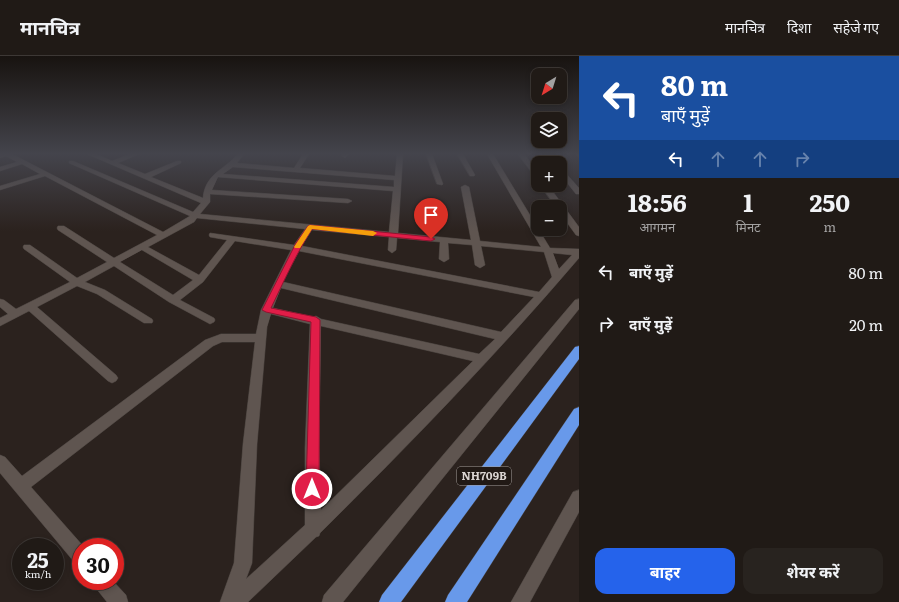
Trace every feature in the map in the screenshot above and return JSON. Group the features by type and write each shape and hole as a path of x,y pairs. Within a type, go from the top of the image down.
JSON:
{"highway":[{"name":"NH709B","path":"389,602 579,350"},
{"name":"NH709B","path":"455,602 579,413"}],"street":[{"path":"0,188 27,179"},
{"path":"56,179 163,235"},
{"path":"111,179 196,216 579,253"},
{"path":"150,179 206,202"},
{"path":"0,322 115,262 196,216 206,202 207,192 214,179"},
{"path":"264,179 397,189"},
{"path":"392,250 398,179"},
{"path":"438,179 440,184"},
{"path":"505,179 548,251 557,277"},
{"path":"568,179 579,192"},
{"path":"465,187 480,265"},
{"path":"207,192 348,201"},
{"path":"567,217 579,234"},
{"path":"229,602 243,563 250,444 260,338 266,310 297,248 310,227"},
{"path":"62,228 173,300 210,320"},
{"path":"214,234 297,248 541,295"},
{"path":"173,300 200,280 233,238"},
{"path":"444,240 444,259"},
{"path":"27,247 77,282 101,292 148,321"},
{"path":"142,247 200,280"},
{"path":"235,602 313,530 504,337 579,253"},
{"path":"278,284 504,337"},
{"path":"0,302 15,314"},
{"path":"331,602 579,302"},
{"path":"30,306 112,378"},
{"path":"266,310 316,320 482,359"},
{"path":"313,530 312,448 316,320"},
{"path":"20,487 209,343 221,338 260,338"},
{"path":"0,462 72,548"},
{"path":"520,602 579,497"},
{"path":"109,590 119,602"}],"slow traffic":[{"path":"298,247 310,227 373,233"}],"route":[{"path":"312,489 316,320 266,310 278,284 310,227 431,239"}]}
